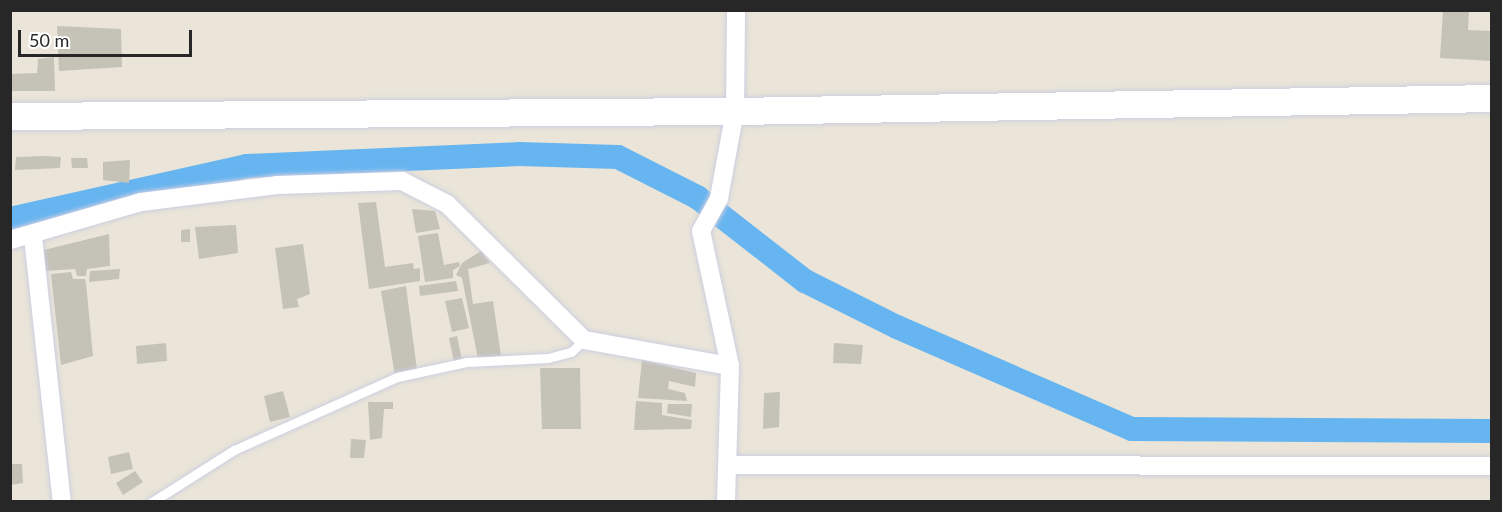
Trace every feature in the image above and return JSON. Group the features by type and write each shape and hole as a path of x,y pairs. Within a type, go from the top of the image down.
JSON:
{"street":[{"path":"726,501 730,366 701,231 720,198 735,111 736,10"},
{"path":"10,116 735,111 1491,98"},
{"path":"10,240 33,237 141,202 277,184 402,181 447,204 584,340 730,366"},
{"path":"33,237 62,501"},
{"path":"727,465 1491,466"}],"lane":[{"path":"152,501 234,450 397,377 467,362 548,358 570,352 584,340"}],"building":[{"path":"1443,10 1469,10 1468,30 1492,31 1492,61 1440,58"},
{"path":"57,26 121,29 122,67 59,71"},
{"path":"54,57 55,91 10,91 10,74 37,73 38,59"},
{"path":"16,157 61,157 60,168 15,170"},
{"path":"71,158 87,158 88,168 72,168"},
{"path":"130,160 129,183 103,180 103,162"},
{"path":"376,202 385,267 413,263 414,269 420,268 420,281 369,289 358,203"},
{"path":"412,209 435,211 440,229 416,233"},
{"path":"236,225 238,253 199,259 195,227"},
{"path":"190,229 190,242 181,242 181,230"},
{"path":"438,233 444,265 459,262 460,266 453,270 453,278 425,282 418,236"},
{"path":"109,234 110,266 87,269 86,276 77,276 75,269 45,271 44,250"},
{"path":"303,244 310,294 297,299 299,307 283,309 275,248"},
{"path":"481,251 490,263 468,269 473,304 493,301 501,356 478,359 462,278 456,275 462,263"},
{"path":"120,269 119,279 89,282 90,271"},
{"path":"71,272 73,279 85,279 93,356 61,365 51,274"},
{"path":"456,281 458,291 420,296 419,286"},
{"path":"406,286 417,370 395,376 381,291"},
{"path":"462,298 469,328 452,332 445,301"},
{"path":"457,336 462,360 454,362 449,338"},
{"path":"166,343 167,361 137,364 136,346"},
{"path":"834,343 863,345 861,364 833,363"},
{"path":"642,360 696,373 695,387 669,381 668,389 685,393 687,401 638,398"},
{"path":"540,368 580,368 581,429 542,429"},
{"path":"283,391 290,417 270,422 264,396"},
{"path":"780,392 779,427 763,429 764,393"},
{"path":"636,401 662,403 662,415 692,420 691,429 634,430"},
{"path":"368,402 393,402 393,409 384,409 382,438 370,440"},
{"path":"668,404 692,404 691,417 667,413"},
{"path":"351,439 366,440 364,458 350,458"},
{"path":"129,452 133,469 111,474 108,457"},
{"path":"10,464 22,464 23,483 10,485"},
{"path":"135,471 143,482 123,495 116,483"}],"waterway":[{"path":"10,219 247,166 519,154 618,157 697,197 805,281 897,327 1132,429 1492,431"}]}
